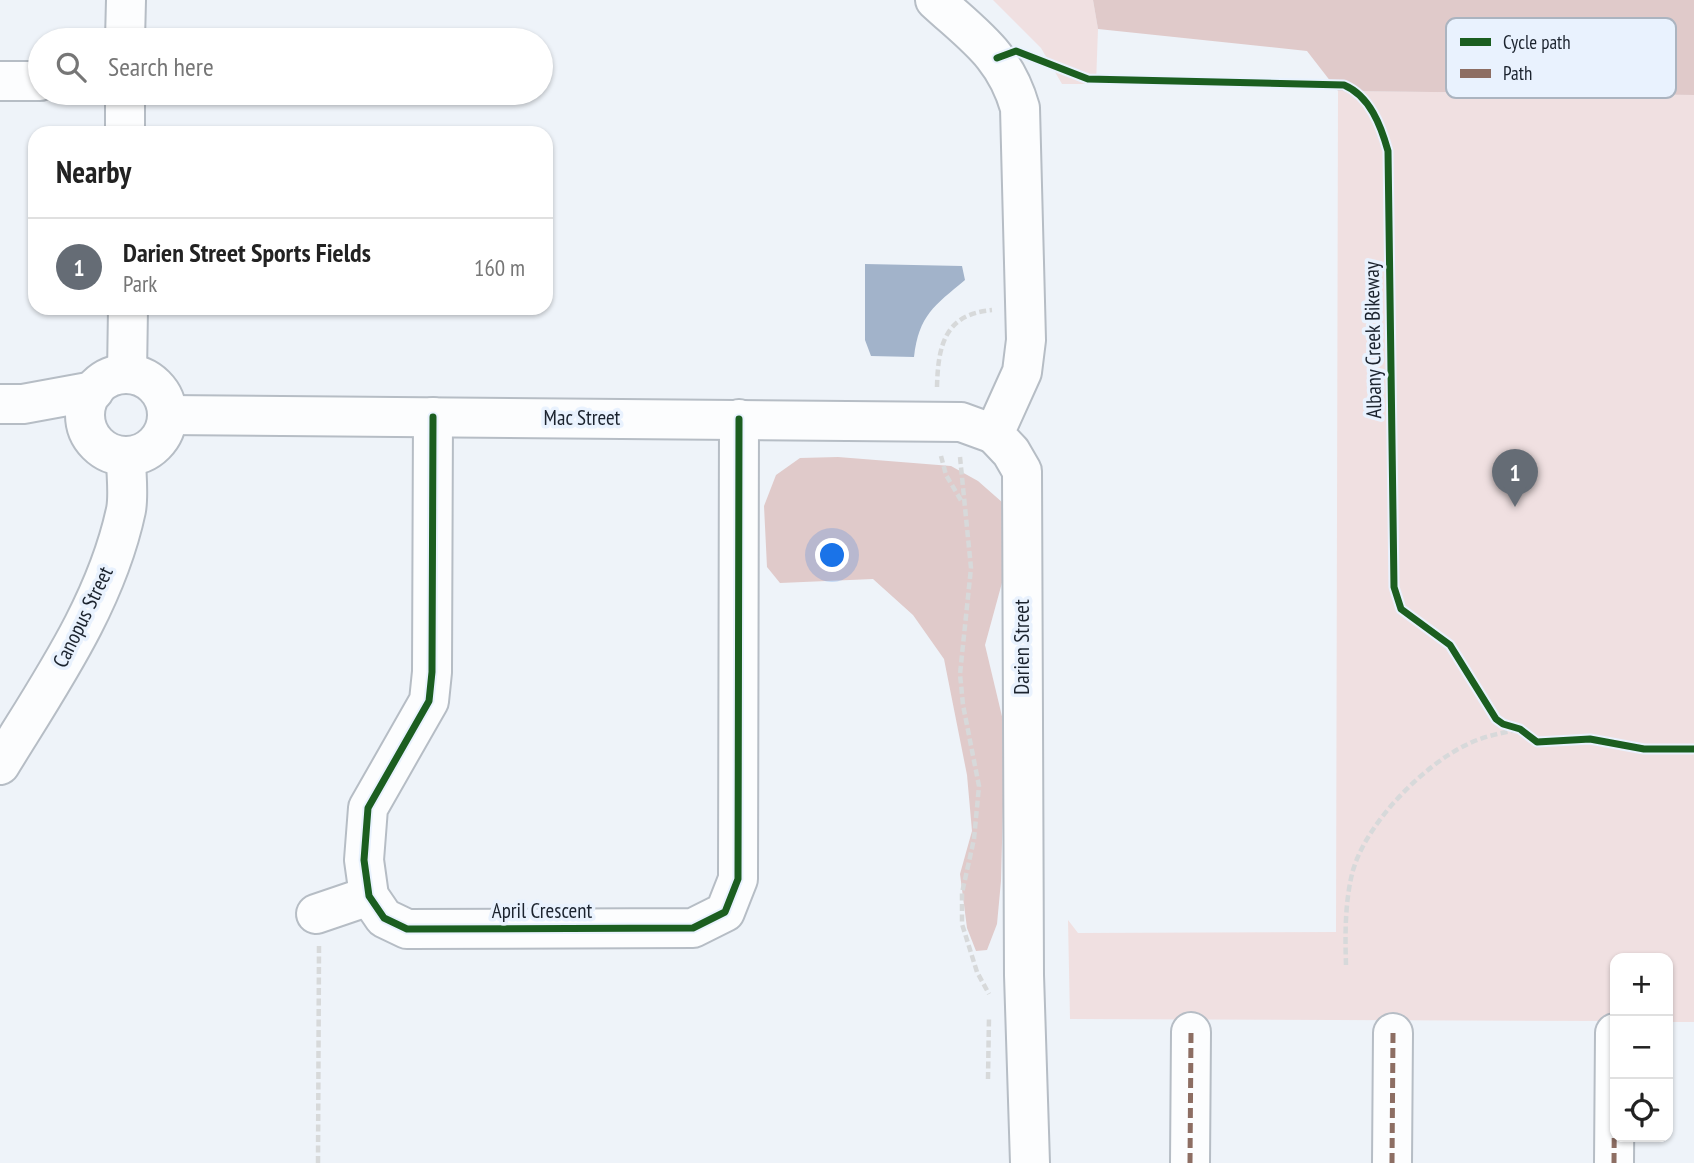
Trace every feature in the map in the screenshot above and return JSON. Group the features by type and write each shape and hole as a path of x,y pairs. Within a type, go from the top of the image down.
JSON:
{"street":[{"path":"125,28 126,0"},
{"path":"935,0 997,58 1012,79 1020,108 1026,340 1022,372 993,434"},
{"path":"0,81 28,82"},
{"path":"125,105 125,126"},
{"path":"87,428 88,402 110,382 126,315"},
{"path":"110,382 151,382 165,403 167,415 165,428 150,449 126,457 102,448 87,428 12,404 110,382"},
{"name":"Mac Street","path":"167,415 961,422 993,434"},
{"path":"316,914 369,896 364,860 368,808 429,701 432,672 433,417"},
{"name":"April Crescent","path":"369,896 384,918 407,929 693,928 725,912 738,879 739,419"},
{"name":"Darien Street","path":"993,434 1011,452 1022,471 1024,975 1030,1163"},
{"name":"Canopus Street","path":"0,765 65,659 106,580 127,508 126,457"},
{"path":"1190,1163 1191,1032"},
{"path":"1392,1163 1393,1033"},
{"path":"1614,1163 1615,1079"}],"path":[{"path":"937,387 939,351 952,327 973,312 1000,309"},
{"path":"930,451 950,452"},
{"path":"940,451 946,475 962,503"},
{"path":"959,452 962,503 970,540 971,578 960,674 963,705 979,786 974,839 962,892 962,924 974,964 989,994 988,1079"},
{"path":"1503,724 1520,729 1528,736"},
{"path":"1346,965 1347,911 1352,874 1363,843 1411,786 1441,760 1486,737 1520,729"},
{"path":"316,914 320,948 318,1163"}],"shaded area":[{"path":"993,0 1093,0 1098,29 1096,84 1062,84 1041,48"},
{"path":"1093,0 1694,0 1694,95 1676,95 1676,18 1446,18 1446,92 1338,91 1307,51 1098,29"},
{"path":"1338,91 1446,92 1446,98 1676,98 1676,95 1694,95 1694,1022 1673,1022 1673,953 1610,953 1610,1021 1070,1019 1068,920 1078,933 1336,932"},
{"path":"838,457 951,466 978,481 1003,503 1012,546 985,645 1005,729 1001,881 997,924 987,950 976,951 967,928 960,874 972,831 967,775 944,659 913,615 873,579 780,583 767,567 764,506 776,475 800,458"}],"water":[{"path":"865,264 962,266 965,280 930,312 924,321 914,357 871,356 865,340"}],"marked path":[{"path":"1190,1163 1191,1032"},
{"path":"1392,1163 1393,1033"},
{"path":"1614,1163 1615,1079"}],"cycle path":[{"name":"Albany Creek Bikeway","path":"997,58 1016,51 1088,79 1344,85 1361,96 1378,122 1388,151 1394,587 1401,609 1450,645 1496,719 1520,729 1537,742 1590,739 1644,749 1694,749"},
{"path":"433,417 432,672 429,701 368,808 364,860 369,896 384,918 407,929 693,928 725,912 738,879 739,419"}],"place":[{"name":"Darien Street Sports Fields","path":"1515,507"}]}
